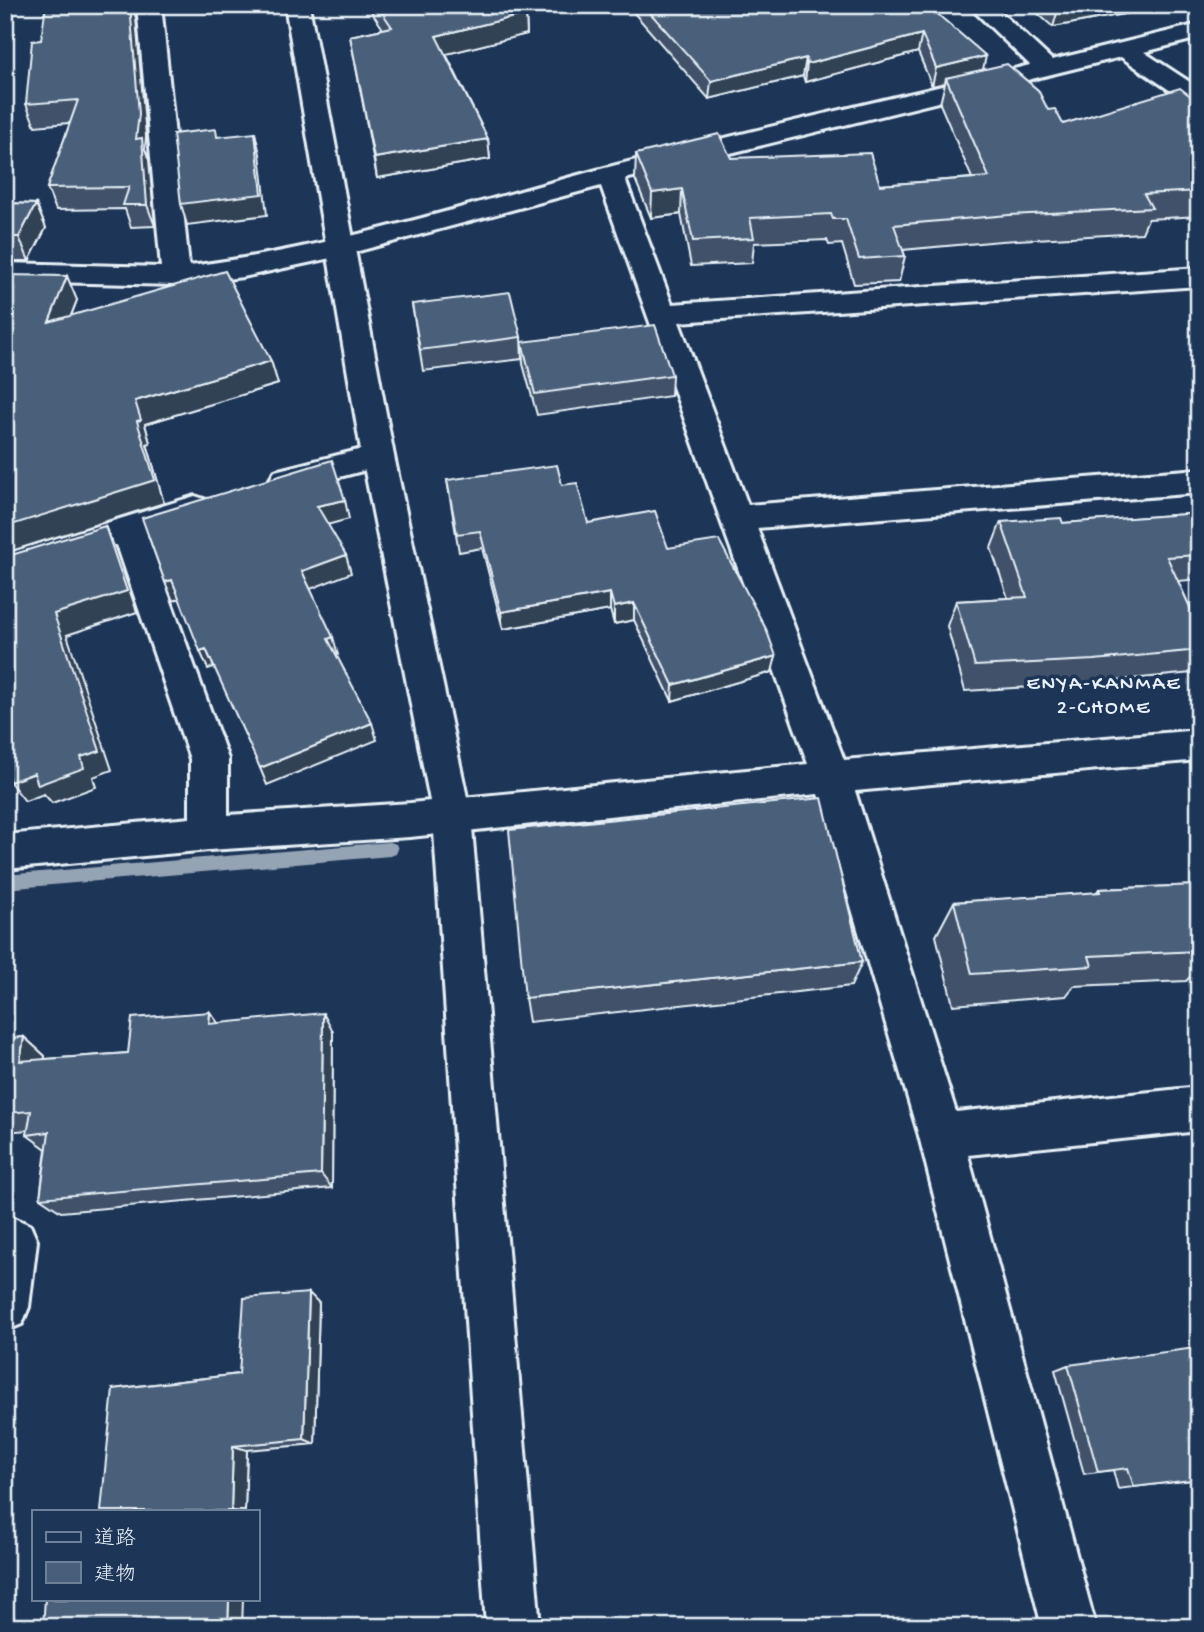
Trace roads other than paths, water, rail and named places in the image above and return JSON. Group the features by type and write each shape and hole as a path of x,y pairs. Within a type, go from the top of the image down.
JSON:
{"street":[{"path":"149,5 176,276"},
{"path":"297,5 378,456 452,816 513,1627"},
{"path":"979,5 1047,68"},
{"path":"5,272 176,276 243,268 340,247 610,175 1199,32"},
{"path":"1126,50 1199,99"},
{"path":"610,175 832,777 941,1136 1069,1627"},
{"path":"663,314 1199,276"},
{"path":"258,488 323,468 378,456"},
{"path":"737,517 1199,481"},
{"path":"5,567 219,500"},
{"path":"128,529 209,759 209,833"},
{"path":"5,852 209,833 452,816 832,777 1199,745"},
{"path":"941,1136 1199,1109"},
{"path":"5,1242 14,1241 5,1307"}],"waterway":[{"path":"5,882 390,849"}],"district":[{"name":"ENYA-KANMAE 2-CHOME","path":"1104,694"}]}
